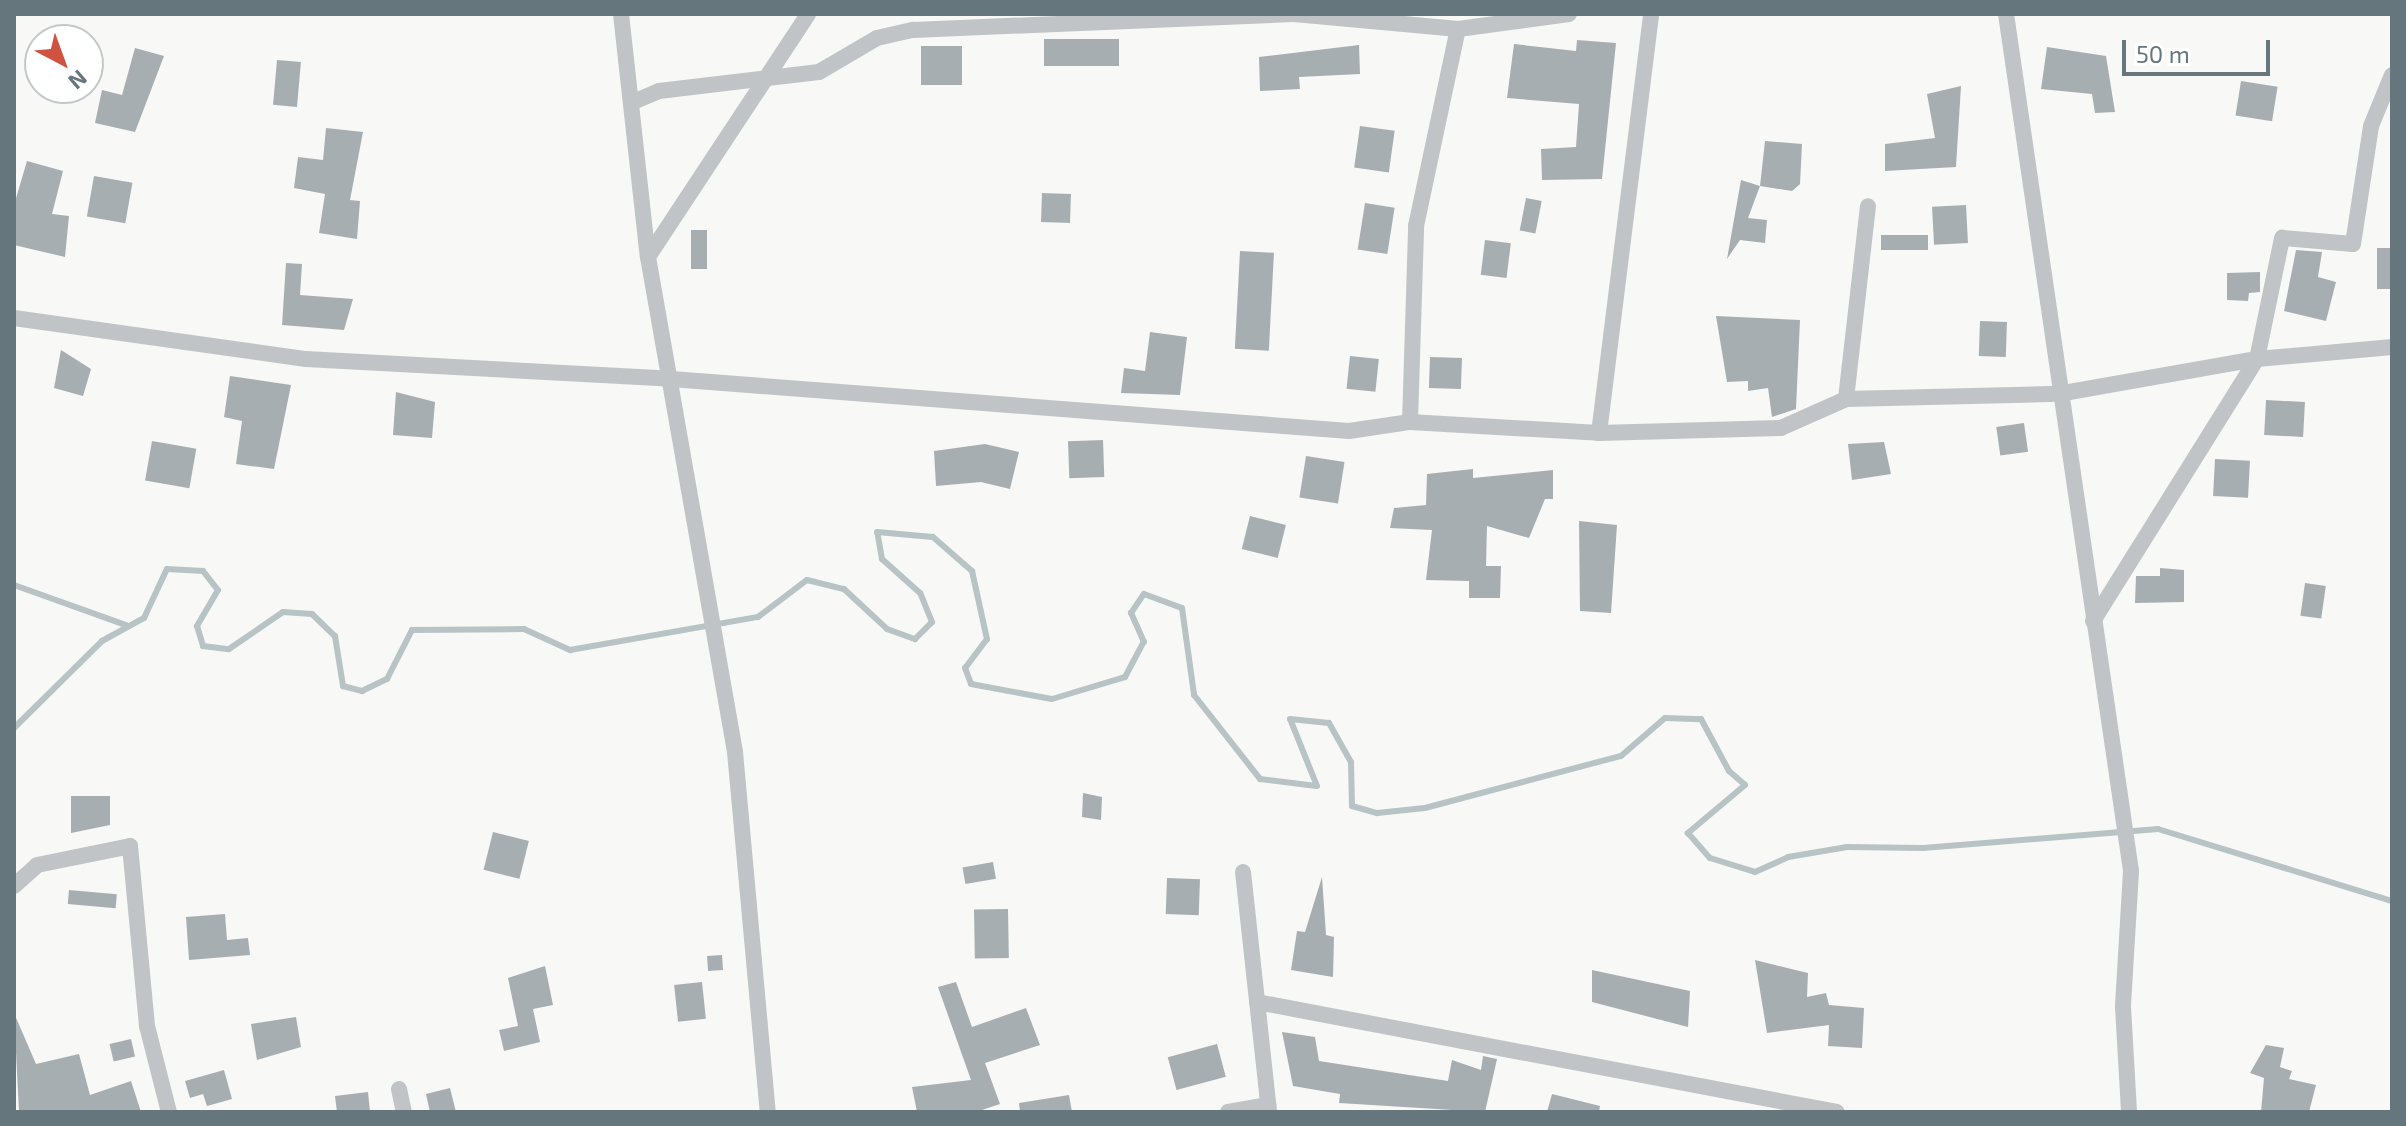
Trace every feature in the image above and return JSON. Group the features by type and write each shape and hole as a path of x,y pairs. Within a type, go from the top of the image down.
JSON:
{"street":[{"path":"621,14 648,257 735,752 768,1112"},
{"path":"648,257 808,14"},
{"path":"633,102 659,91 819,72 877,38 913,30 1294,14 1458,29 1516,16 1569,14"},
{"path":"1599,433 1651,14"},
{"path":"2006,14 2058,394 2131,875 2123,1007 2129,1112"},
{"path":"1410,422 1416,226 1458,29"},
{"path":"2093,621 2257,359 2282,238 2353,244 2371,126 2392,75"},
{"path":"1846,399 1868,206"},
{"path":"14,318 306,359 671,379 1349,431 1410,422 1599,433 1781,428 1846,399 2058,394 2257,359 2392,347"},
{"path":"14,886 37,865 130,846 147,1026 169,1112"},
{"path":"1228,1112 1269,1108 1243,872"},
{"path":"1257,1002 1837,1112"},
{"path":"399,1089 404,1112"}],"building":[{"path":"1044,39 1119,39 1119,66 1044,66"},
{"path":"1577,40 1616,43 1602,179 1542,180 1541,149 1576,147 1579,104 1507,98 1514,44 1576,51"},
{"path":"1359,45 1360,74 1299,77 1300,89 1260,91 1259,57"},
{"path":"921,46 962,46 962,85 921,85"},
{"path":"2047,47 2106,56 2115,112 2095,113 2092,94 2041,89"},
{"path":"135,48 164,56 135,132 95,123 99,104 104,104 104,90 122,95"},
{"path":"277,60 301,62 297,107 273,105"},
{"path":"2241,81 2278,87 2272,121 2236,116"},
{"path":"1961,86 1956,167 1885,171 1885,144 1935,138 1927,94"},
{"path":"1360,126 1395,131 1389,172 1354,168"},
{"path":"326,128 363,132 350,200 360,201 357,239 319,233 325,194 294,188 298,157 323,160"},
{"path":"1765,141 1802,144 1800,184 1792,191 1760,186"},
{"path":"27,161 63,171 52,214 69,216 65,257 14,245 14,205"},
{"path":"94,176 132,183 125,223 87,216"},
{"path":"1741,180 1760,186 1748,218 1767,220 1765,243 1740,240 1727,259"},
{"path":"1042,193 1071,194 1070,223 1041,222"},
{"path":"1526,198 1542,201 1535,233 1520,230"},
{"path":"1365,203 1395,208 1387,254 1358,249"},
{"path":"1966,205 1968,243 1934,245 1932,207"},
{"path":"691,230 707,230 707,269 691,269"},
{"path":"1881,235 1928,235 1928,250 1881,250"},
{"path":"1485,240 1511,243 1507,278 1481,275"},
{"path":"2377,248 2392,248 2392,289 2377,289"},
{"path":"2296,250 2322,252 2318,277 2336,282 2326,321 2284,311"},
{"path":"1240,251 1274,253 1269,351 1235,349"},
{"path":"286,263 302,264 300,295 353,299 344,330 282,325"},
{"path":"2260,272 2260,292 2249,293 2248,301 2227,300 2227,273"},
{"path":"1716,316 1800,320 1796,409 1772,417 1768,388 1748,391 1748,381 1727,382"},
{"path":"1980,321 2007,322 2006,357 1979,356"},
{"path":"1150,332 1187,337 1180,395 1121,393 1124,368 1145,371"},
{"path":"61,350 91,369 83,396 54,388"},
{"path":"1350,356 1379,359 1375,392 1347,389"},
{"path":"1430,357 1462,358 1461,389 1429,388"},
{"path":"230,376 291,385 274,469 236,464 242,421 224,417"},
{"path":"396,392 435,402 432,438 393,435"},
{"path":"2266,400 2305,402 2303,437 2264,435"},
{"path":"2024,423 2028,452 2000,456 1996,427"},
{"path":"1103,440 1104,477 1069,478 1068,441"},
{"path":"152,441 196,449 189,488 145,480"},
{"path":"1884,442 1891,474 1852,480 1848,444"},
{"path":"985,444 1019,452 1010,489 981,482 936,486 934,451"},
{"path":"1306,456 1345,462 1338,504 1299,497"},
{"path":"2215,459 2250,461 2248,498 2213,496"},
{"path":"1473,469 1473,478 1553,470 1553,499 1545,499 1529,538 1487,526 1486,566 1501,566 1500,598 1469,598 1469,581 1426,580 1432,530 1390,528 1394,508 1426,505 1427,474"},
{"path":"1250,516 1286,525 1278,558 1242,549"},
{"path":"1579,521 1617,525 1611,613 1580,611"},
{"path":"2160,568 2184,570 2184,602 2135,603 2136,576 2160,576"},
{"path":"2305,583 2326,586 2321,619 2300,616"},
{"path":"1083,793 1102,797 1101,820 1082,817"},
{"path":"71,796 110,796 110,825 71,833"},
{"path":"493,832 529,841 519,879 484,870"},
{"path":"993,862 996,879 965,884 962,867"},
{"path":"1322,877 1326,935 1334,937 1333,977 1291,970 1297,931 1305,932"},
{"path":"1167,878 1200,879 1199,915 1166,914"},
{"path":"69,890 117,894 116,908 68,904"},
{"path":"1008,909 1009,958 975,959 974,910"},
{"path":"225,914 227,940 248,938 250,955 189,960 186,917"},
{"path":"722,955 723,970 708,971 707,956"},
{"path":"1755,960 1808,973 1807,997 1826,993 1829,1005 1864,1008 1862,1048 1828,1046 1829,1025 1767,1033"},
{"path":"545,966 553,1005 533,1009 540,1042 504,1051 499,1030 518,1026 508,978"},
{"path":"1592,970 1690,991 1688,1027 1592,1002"},
{"path":"702,982 706,1019 678,1022 674,985"},
{"path":"956,982 972,1027 1026,1008 1040,1045 985,1063 1000,1104 976,1112 917,1112 912,1087 971,1080 938,987"},
{"path":"14,1013 36,1064 79,1054 90,1095 131,1081 141,1112 19,1112"},
{"path":"296,1017 301,1047 257,1060 251,1024"},
{"path":"1282,1032 1315,1037 1319,1061 1448,1081 1452,1060 1481,1070 1483,1056 1497,1059 1485,1112 1339,1103 1340,1094 1293,1086"},
{"path":"131,1039 135,1057 114,1061 110,1044"},
{"path":"1217,1044 1226,1077 1177,1090 1168,1057"},
{"path":"2266,1045 2284,1048 2280,1067 2292,1071 2289,1079 2316,1085 2309,1112 2261,1112 2264,1078 2250,1073"},
{"path":"224,1070 232,1099 207,1106 203,1094 190,1098 185,1081"},
{"path":"450,1088 456,1112 430,1112 426,1094"},
{"path":"368,1092 370,1112 337,1112 335,1096"},
{"path":"1552,1094 1600,1106 1599,1112 1547,1112"},
{"path":"1069,1095 1072,1112 1020,1112 1019,1103"}],"waterway":[{"path":"14,728 102,641 144,618 167,569 203,571 218,590 197,626 203,646 229,649 283,612 312,614 335,636 343,686 362,691 387,679 412,630 524,629 570,650 758,617 807,580 844,589 887,629 915,639 932,622 920,593 882,559 877,532 933,537 972,571 987,639 965,668 971,684 1052,699 1125,677 1144,642 1131,613 1144,594 1182,608 1194,695 1260,779 1317,786 1290,719 1329,723 1351,762 1352,806 1377,813 1425,808 1621,756 1665,718 1701,719 1729,771 1745,785 1688,833 1710,858 1755,872 1788,857 1847,847 1923,848 2158,829 2392,901"},
{"path":"14,585 126,625"}]}
